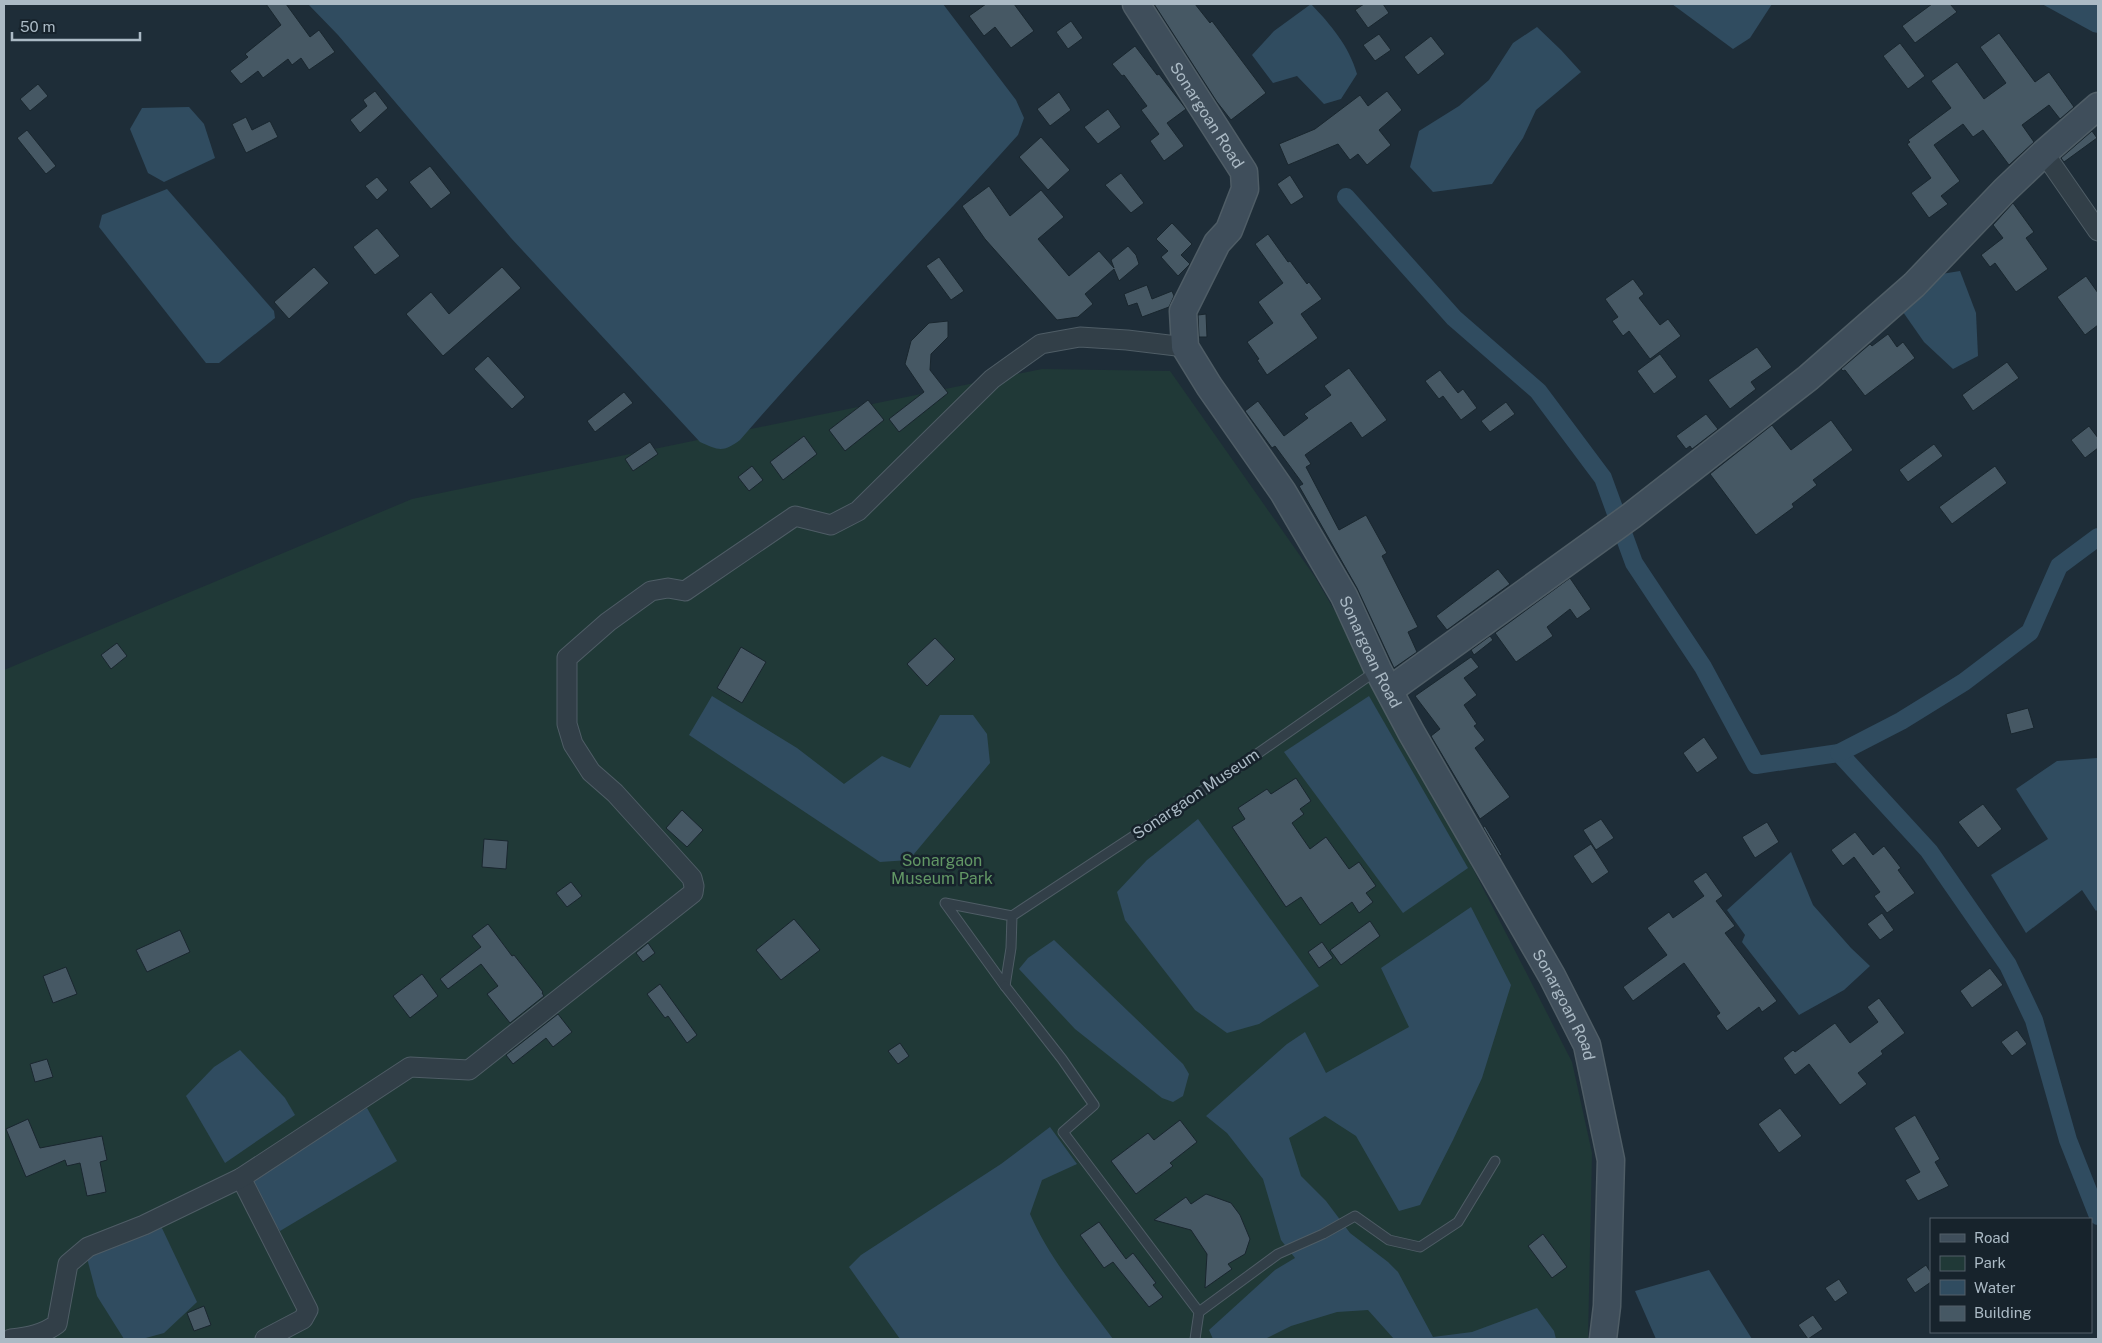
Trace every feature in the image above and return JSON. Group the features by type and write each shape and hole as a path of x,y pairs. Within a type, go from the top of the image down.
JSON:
{"main road":[{"name":"Sonargoan Road","path":"1136,4 1244,172 1245,189 1229,230 1218,243 1183,311 1185,347 1283,492 1311,538 1344,596 1384,680 1416,741 1552,976 1587,1045 1611,1160 1607,1306 1603,1339"},
{"path":"1384,680 1631,516 1808,378 1914,285 2004,191 2098,106"}],"street":[{"path":"2044,153 2098,231"},
{"path":"11,1339 39,1334 50,1330 57,1324 68,1264 88,1247 144,1225 241,1178 410,1067 469,1070 693,893 692,878 615,793 591,772 573,744 567,724 567,658 608,622 651,591 668,588 685,591 795,516 831,525 858,511 992,379 1041,344 1080,337 1185,347"},
{"path":"241,1178 308,1310 303,1319 265,1339"}],"lane":[{"name":"Sonargaon Museum","path":"1012,916 1237,768 1384,680"},
{"path":"1005,986 1011,948 1012,916 945,903 1005,986 1062,1059 1094,1105 1063,1132 1199,1312"},
{"path":"1195,1339 1199,1312 1278,1254 1323,1234 1355,1216 1389,1240 1420,1247 1458,1222 1495,1161"}],"green space":[{"name":"Sonargaon Museum Park","path":"1042,369 1170,371 1315,577 1386,699 1572,1062 1592,1153 1588,1339 4,1339 4,670 412,499"}],"water":[{"path":"308,4 943,4 1016,100 1024,118 1018,135 808,363 740,440 729,447 720,449 700,442 511,238 338,35"},
{"path":"1311,4 1326,20 1344,45 1357,74 1341,99 1324,104 1297,76 1273,83 1252,55 1274,31"},
{"path":"1672,4 1772,4 1750,38 1733,49"},
{"path":"2042,4 2098,4 2098,33 2093,32"},
{"path":"1537,27 1581,72 1536,110 1523,138 1492,184 1433,192 1410,167 1419,131 1459,106 1489,80 1513,43"},
{"path":"189,107 204,124 215,158 164,182 148,173 130,129 142,108"},
{"path":"167,189 274,311 275,318 219,363 206,363 99,227 102,215"},
{"path":"1960,271 1976,313 1978,356 1953,369 1924,342 1903,312 1929,276"},
{"path":"712,696 797,748 844,784 882,756 910,768 940,715 973,715 987,734 990,763 909,860 880,862 689,735"},
{"path":"1369,696 1468,868 1403,913 1284,752"},
{"path":"2097,758 2098,909 2096,911 2082,890 2026,933 1991,875 2048,839 2016,789 2057,761"},
{"path":"1198,819 1319,986 1259,1024 1227,1033 1195,1010 1125,920 1117,892 1147,860"},
{"path":"1791,852 1813,905 1851,948 1870,966 1844,990 1799,1015 1742,942 1745,935 1727,910"},
{"path":"1471,907 1511,985 1482,1078 1420,1205 1399,1211 1356,1136 1325,1116 1289,1138 1301,1176 1326,1201 1350,1233 1398,1272 1433,1337 1472,1332 1537,1308 1554,1331 1556,1339 1394,1339 1368,1310 1337,1312 1291,1326 1265,1339 1213,1339 1209,1330 1275,1270 1295,1258 1281,1240 1263,1179 1227,1133 1206,1116 1287,1044 1305,1032 1326,1073 1409,1027 1381,968"},
{"path":"1054,940 1183,1064 1189,1074 1183,1096 1173,1102 1162,1098 1075,1029 1019,969 1028,958"},
{"path":"240,1050 285,1098 295,1115 225,1163 186,1096 214,1067"},
{"path":"367,1108 397,1161 280,1231 247,1182 307,1142"},
{"path":"1050,1127 1077,1164 1042,1180 1030,1214 1057,1263 1113,1339 900,1339 849,1267 861,1255 1001,1164"},
{"path":"160,1224 197,1302 164,1333 142,1339 124,1339 97,1296 87,1258 122,1236"},
{"path":"1709,1270 1752,1339 1656,1339 1635,1291"}],"building":[{"path":"266,4 286,4 310,37 319,30 335,52 309,70 301,58 292,65 288,59 263,78 258,71 241,84 230,71 248,57 245,54 281,25"},
{"path":"986,4 1014,4 1034,31 1011,48 995,27 984,36 969,16"},
{"path":"1154,4 1195,4 1210,23 1212,21 1266,93 1231,120 1217,102"},
{"path":"1364,4 1383,4 1389,13 1368,28 1355,10"},
{"path":"1932,4 1950,4 1957,12 1915,43 1902,26"},
{"path":"1071,21 1083,38 1068,49 1056,32"},
{"path":"1999,33 2035,82 2049,72 2074,107 2060,119 2049,105 2022,125 2034,142 2009,165 1983,130 1973,137 1963,124 1934,145 1960,181 1941,196 1948,204 1929,218 1911,193 1931,178 1907,144 1910,142 1908,140 1951,108 1931,81 1957,62 1984,99 2006,83 1980,47"},
{"path":"1379,34 1391,50 1375,61 1363,45"},
{"path":"1431,36 1445,54 1418,75 1404,57"},
{"path":"1900,43 1925,76 1908,89 1883,56"},
{"path":"1135,46 1186,109 1167,123 1184,146 1164,161 1150,141 1159,134 1141,110 1147,106 1124,75 1122,76 1112,64"},
{"path":"38,84 48,96 30,111 20,99"},
{"path":"375,91 388,108 360,133 350,120 367,106 363,100"},
{"path":"1387,91 1402,110 1379,130 1391,145 1367,165 1358,154 1350,160 1338,144 1288,165 1279,144 1315,129 1360,95 1368,106"},
{"path":"1059,92 1071,110 1050,126 1037,109"},
{"path":"1108,109 1121,127 1098,144 1084,127"},
{"path":"246,117 252,130 270,121 278,137 246,153 232,124"},
{"path":"27,130 56,166 46,174 17,138"},
{"path":"2092,131 2097,138 2064,162 2061,158"},
{"path":"1041,137 1070,170 1048,190 1019,157"},
{"path":"430,166 451,193 431,209 409,182"},
{"path":"1121,173 1144,203 1131,213 1105,185"},
{"path":"1290,175 1304,197 1291,205 1277,184"},
{"path":"377,177 388,190 377,200 365,186"},
{"path":"989,186 1010,216 1041,190 1064,217 1038,239 1069,276 1099,251 1114,268 1111,260 1128,246 1136,255 1139,264 1119,281 1114,269 1085,294 1093,304 1078,317 1057,320 985,239 962,206"},
{"path":"2013,203 2034,232 2026,238 2048,269 2016,292 1995,263 1990,267 1981,255 2003,238 1993,225"},
{"path":"1172,223 1192,244 1181,255 1190,264 1178,276 1161,257 1168,251 1156,239"},
{"path":"377,228 400,256 375,275 353,247"},
{"path":"1268,234 1288,262 1290,261 1307,284 1309,282 1322,299 1301,314 1318,338 1267,375 1247,342 1273,323 1258,302 1283,283 1255,244"},
{"path":"939,257 964,291 951,300 926,266"},
{"path":"314,267 329,283 289,319 274,302"},
{"path":"502,267 521,288 443,356 406,314 431,292 449,314"},
{"path":"2086,276 2098,293 2098,325 2085,335 2057,297"},
{"path":"1633,279 1644,294 1639,298 1660,325 1668,319 1681,336 1650,359 1629,331 1623,336 1612,321 1618,317 1605,299"},
{"path":"1147,285 1152,299 1172,291 1174,296 1169,307 1142,317 1137,303 1128,306 1124,294"},
{"path":"1206,314 1207,337 1199,337 1198,315"},
{"path":"948,321 948,337 931,354 930,370 948,393 899,432 889,419 924,392 905,364 911,341 929,323"},
{"path":"1888,334 1897,347 1903,342 1915,358 1865,396 1845,370 1841,369 1870,344 1872,346"},
{"path":"1757,347 1772,367 1751,382 1756,389 1730,409 1708,380"},
{"path":"1660,354 1677,377 1654,394 1637,371"},
{"path":"488,356 525,397 512,409 474,369"},
{"path":"2007,362 2019,378 1973,411 1962,395"},
{"path":"1349,368 1387,420 1362,438 1351,422 1305,455 1311,464 1306,467 1339,530 1366,515 1387,553 1382,556 1418,627 1408,632 1417,652 1394,668 1357,588 1299,486 1303,484 1275,446 1272,448 1245,411 1258,401 1284,436 1308,418 1304,414 1331,395 1324,386"},
{"path":"1440,370 1458,393 1463,389 1477,408 1461,420 1443,396 1439,399 1425,381"},
{"path":"624,392 633,403 595,432 587,421"},
{"path":"868,400 884,420 845,451 829,430"},
{"path":"1506,402 1515,414 1490,432 1481,421"},
{"path":"1706,414 1718,429 1692,449 1690,446 1686,449 1676,436"},
{"path":"1831,420 1853,450 1813,480 1817,485 1792,504 1794,507 1756,535 1710,474 1772,425 1791,450"},
{"path":"2089,426 2098,438 2098,448 2085,458 2071,440"},
{"path":"804,436 817,454 783,480 770,462"},
{"path":"650,442 658,454 633,471 625,459"},
{"path":"1934,444 1943,456 1908,482 1899,470"},
{"path":"752,466 763,480 749,491 738,477"},
{"path":"1995,466 2007,483 1952,524 1939,507"},
{"path":"1498,569 1510,584 1447,630 1436,616"},
{"path":"1570,578 1591,609 1577,619 1570,609 1547,627 1553,636 1516,662 1495,633"},
{"path":"1490,636 1493,640 1474,655 1471,650"},
{"path":"935,638 955,659 927,686 907,664"},
{"path":"117,643 127,656 111,669 101,655"},
{"path":"741,647 766,662 742,703 717,688"},
{"path":"1471,657 1479,667 1464,678 1477,695 1464,705 1477,724 1474,726 1485,740 1475,748 1510,797 1480,819 1431,736 1440,729 1415,696"},
{"path":"2028,708 2034,728 2011,734 2006,714"},
{"path":"1704,737 1718,758 1697,773 1683,753"},
{"path":"1296,778 1311,801 1300,809 1304,814 1292,823 1310,849 1326,837 1349,869 1359,862 1376,886 1366,893 1373,902 1359,913 1352,902 1320,925 1301,897 1286,907 1232,827 1245,819 1238,808 1267,789 1271,794"},
{"path":"1983,804 2002,829 1978,848 1958,822"},
{"path":"682,810 703,830 687,847 666,828"},
{"path":"1601,819 1614,838 1596,850 1583,830"},
{"path":"1767,822 1779,842 1755,858 1742,837"},
{"path":"1485,826 1502,855 1500,856 1483,827"},
{"path":"1855,832 1873,855 1884,846 1901,868 1898,870 1915,893 1887,913 1874,896 1880,892 1854,857 1843,866 1831,850"},
{"path":"484,839 508,841 506,869 482,867"},
{"path":"1591,844 1609,872 1592,884 1573,856"},
{"path":"1706,872 1723,896 1716,901 1735,926 1725,933 1777,1001 1762,1012 1759,1007 1727,1031 1716,1016 1720,1013 1684,963 1633,1001 1623,987 1667,955 1647,928 1669,912 1673,918 1704,896 1693,881"},
{"path":"571,882 582,896 567,907 556,893"},
{"path":"1882,913 1894,930 1880,940 1867,924"},
{"path":"794,919 820,950 781,980 756,950"},
{"path":"1370,921 1380,936 1341,965 1330,950"},
{"path":"488,924 543,992 544,996 510,1023 487,994 498,986 481,964 448,989 440,979 481,947 472,936"},
{"path":"180,930 190,952 147,972 136,950"},
{"path":"1322,942 1333,958 1319,968 1308,952"},
{"path":"648,943 655,953 643,962 636,953"},
{"path":"66,967 77,994 53,1003 43,976"},
{"path":"1990,968 2003,985 1972,1008 1960,991"},
{"path":"422,974 438,996 410,1018 393,996"},
{"path":"660,984 697,1035 687,1043 668,1016 665,1018 647,994"},
{"path":"1879,998 1905,1033 1881,1051 1883,1054 1858,1073 1867,1084 1840,1105 1809,1064 1795,1075 1783,1058 1793,1050 1795,1052 1835,1023 1850,1043 1878,1022 1867,1007"},
{"path":"558,1014 572,1032 553,1047 546,1038 513,1064 506,1055"},
{"path":"2017,1030 2027,1044 2012,1056 2001,1042"},
{"path":"900,1043 909,1056 898,1064 888,1051"},
{"path":"47,1059 53,1077 35,1082 30,1064"},
{"path":"1780,1108 1802,1136 1779,1153 1758,1124"},
{"path":"1915,1115 1940,1159 1935,1162 1949,1186 1918,1201 1905,1180 1920,1172 1894,1128"},
{"path":"28,1119 40,1148 102,1136 107,1160 100,1162 106,1192 87,1196 80,1163 67,1166 65,1160 26,1177 6,1129"},
{"path":"1180,1120 1197,1142 1170,1163 1173,1166 1136,1194 1111,1161 1148,1133 1154,1140"},
{"path":"1206,1194 1231,1203 1240,1215 1250,1239 1245,1254 1228,1264 1232,1269 1205,1288 1207,1254 1191,1230 1154,1220 1186,1197 1191,1204"},
{"path":"1099,1222 1126,1259 1133,1253 1156,1283 1153,1285 1163,1297 1149,1307 1113,1262 1104,1268 1080,1235"},
{"path":"1543,1234 1567,1267 1552,1278 1528,1246"},
{"path":"1926,1265 1930,1271 1930,1283 1915,1293 1906,1279"},
{"path":"1839,1279 1848,1293 1835,1302 1825,1288"},
{"path":"204,1306 211,1325 194,1331 187,1313"},
{"path":"1813,1315 1823,1329 1808,1339 1798,1325"}],"waterway":[{"path":"1346,197 1454,318 1538,391 1603,478 1634,563 1703,667 1756,765 1839,753 1929,851 2008,965 2034,1020 2068,1140 2098,1216"},
{"path":"1839,753 1901,721 1964,682 2030,632 2059,566 2098,537"}]}
